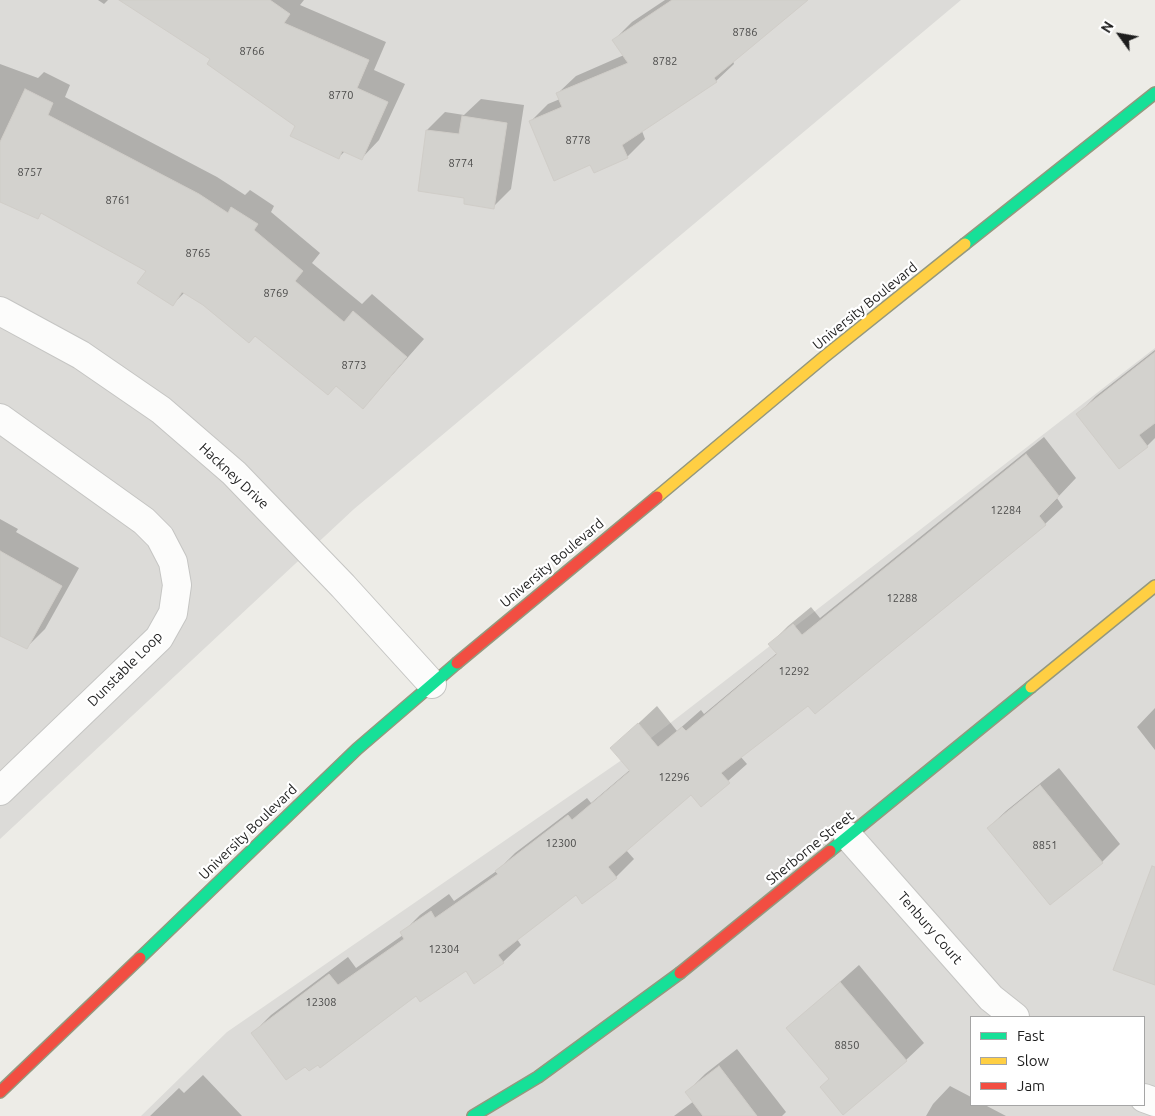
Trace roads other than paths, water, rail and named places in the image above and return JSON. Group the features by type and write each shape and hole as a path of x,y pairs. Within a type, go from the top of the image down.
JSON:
{"street":[{"name":"University Boulevard","path":"0,1092 357,749 432,684 816,364 1155,93"},
{"name":"Hackney Drive","path":"0,311 81,355 168,416 234,474 343,586 432,684"},
{"name":"Dunstable Loop","path":"0,418 144,521 160,537 173,562 177,585 173,613 159,638 0,791"},
{"name":"Sherborne Street","path":"473,1116 538,1077 664,986 1155,586"},
{"name":"Tenbury Court","path":"848,836 991,998 1014,1016"}]}
